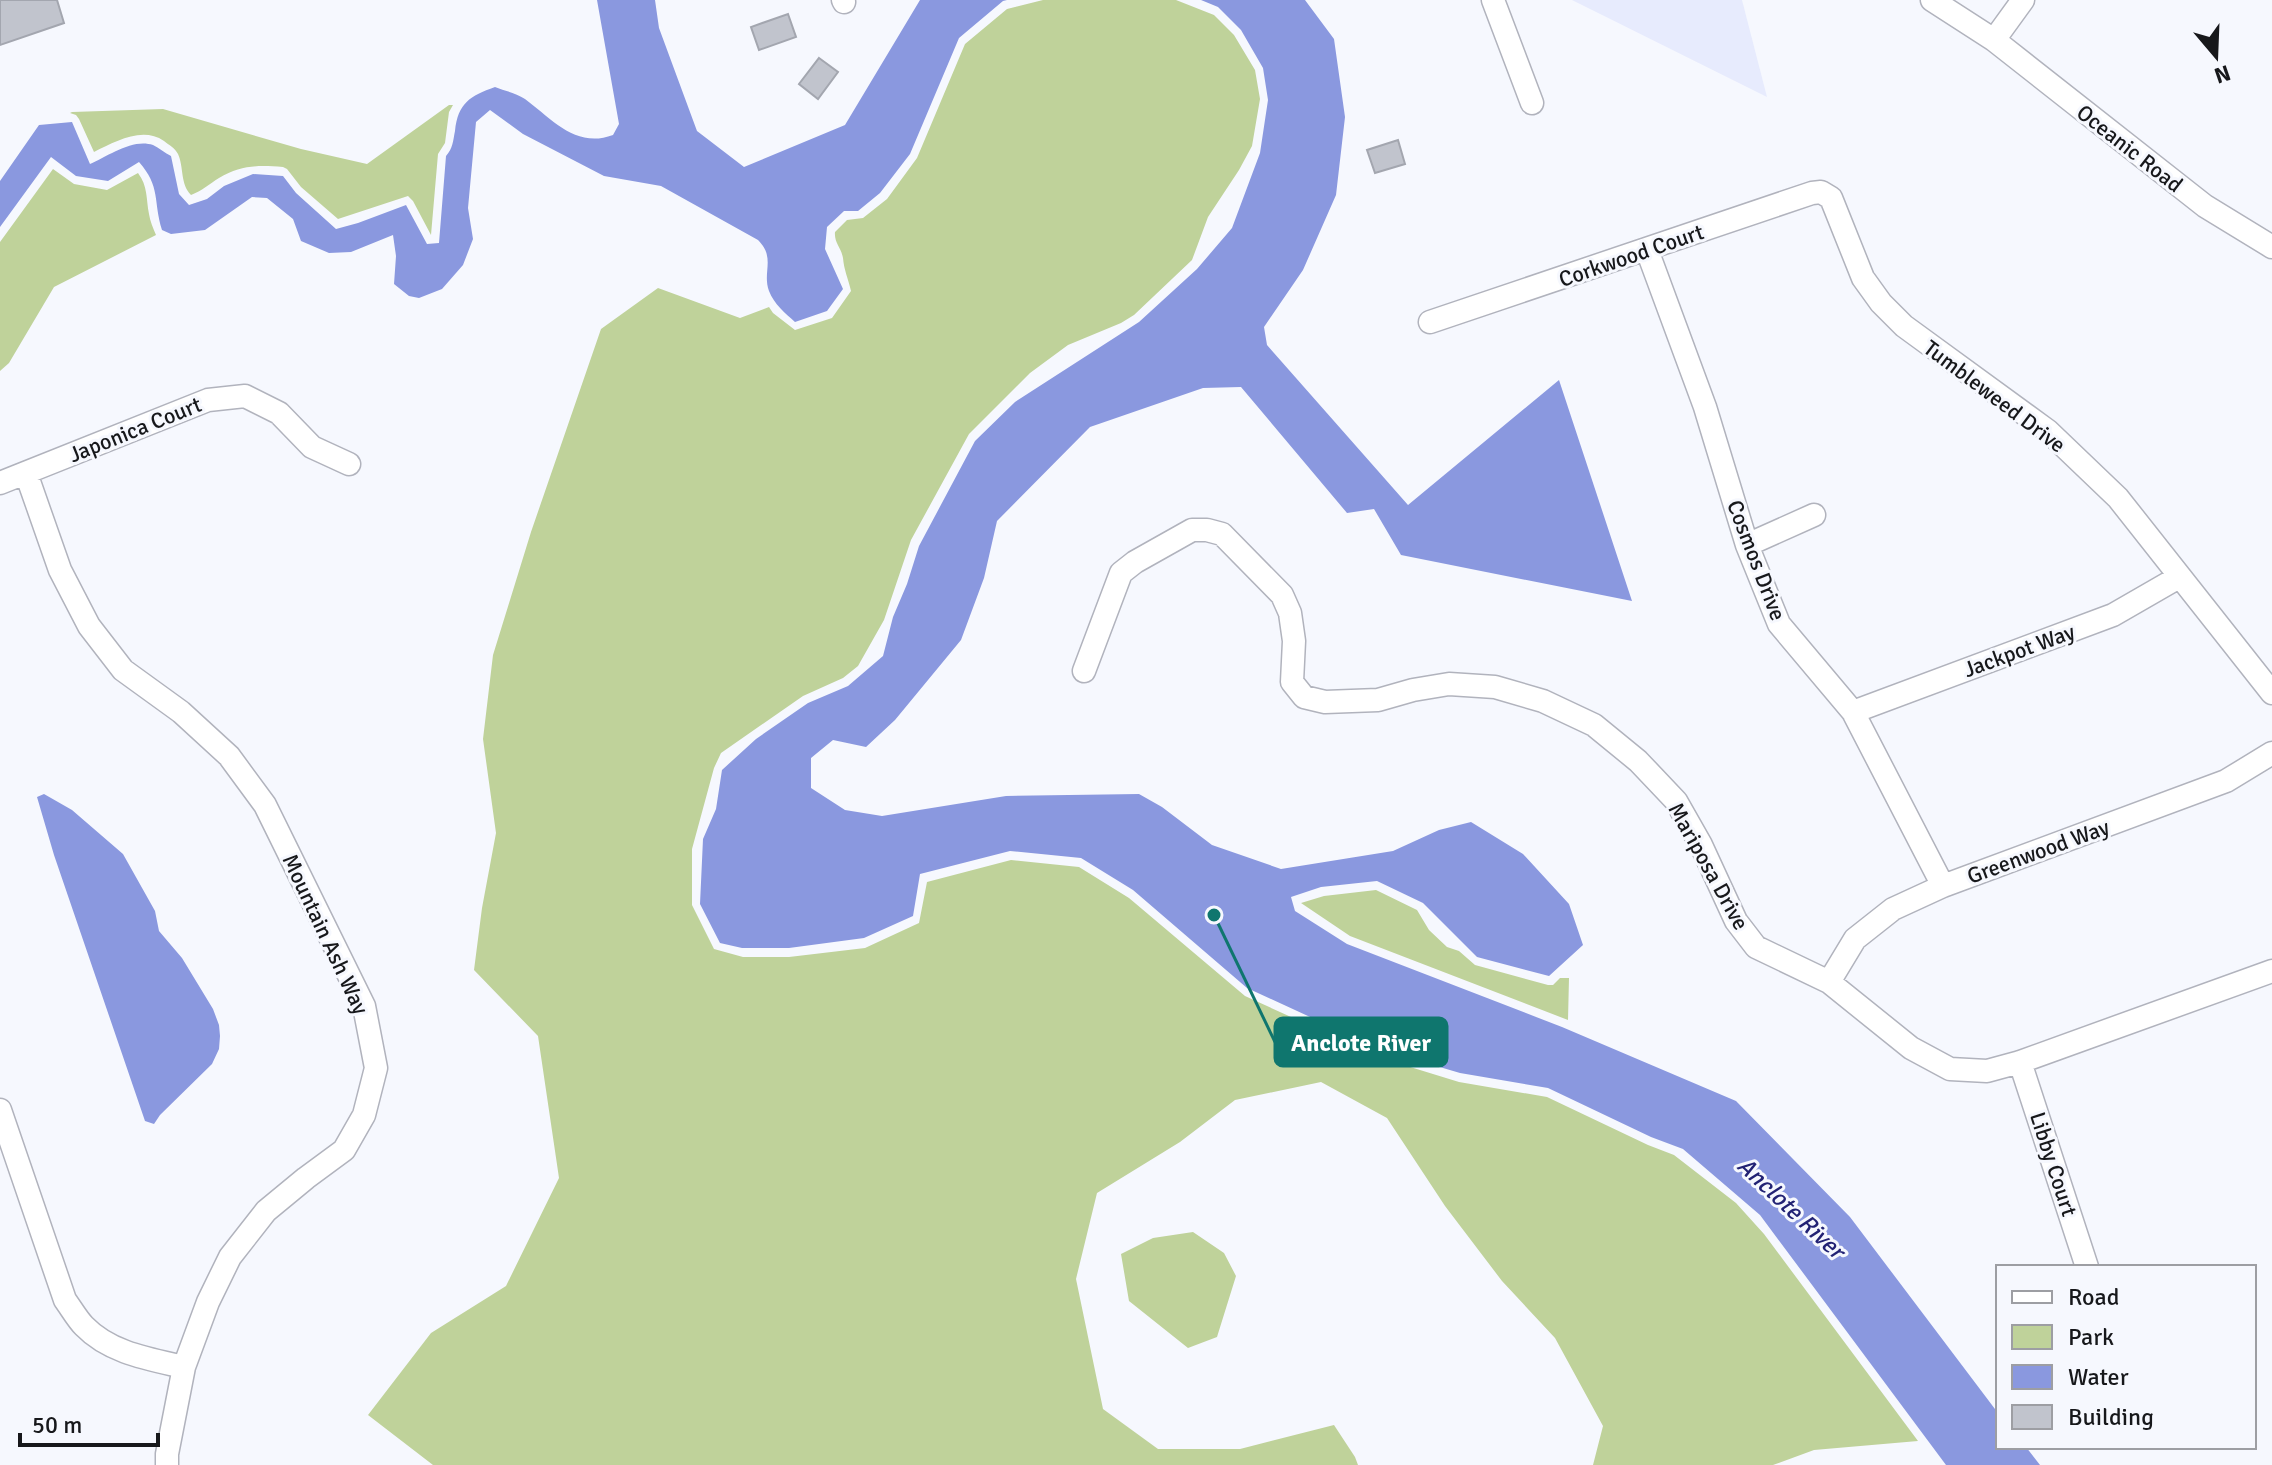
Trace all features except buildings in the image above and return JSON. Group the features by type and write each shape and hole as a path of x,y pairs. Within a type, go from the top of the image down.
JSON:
{"street":[{"path":"1493,0 1532,103"},
{"name":"Oceanic Road","path":"1932,0 1994,40 2205,206 2272,247"},
{"path":"1994,40 2023,0"},
{"name":"Corkwood Court","path":"1430,322 1812,193 1821,192 1831,198"},
{"name":"Tumbleweed Drive","path":"1831,198 1863,278 1881,303 1904,326 2048,431 2118,498 2272,693"},
{"name":"Cosmos Drive","path":"1647,250 1705,407 1747,545 1779,624 1853,712 1943,886"},
{"name":"Japonica Court","path":"0,483 208,400 245,396 279,413 312,447 349,464"},
{"name":"Mountain Ash Way","path":"26,473 60,570 89,626 123,670 181,712 229,756 265,805 364,1006 376,1068 364,1115 344,1150 266,1211 230,1257 208,1302 184,1367 167,1465"},
{"path":"1747,545 1814,515"},
{"name":"Mariposa Drive","path":"1084,671 1121,573 1192,530 1222,534 1282,595 1290,613 1294,641 1292,682 1304,697 1325,702 1378,700 1449,684 1495,687 1543,701 1594,725 1638,761 1676,801 1701,845 1736,921 1756,947 1829,982 1911,1048 1950,1069 1987,1071 2020,1062 2272,971"},
{"name":"Jackpot Way","path":"1853,712 2113,615 2179,577"},
{"name":"Greenwood Way","path":"1829,982 1855,939 1893,909 1943,886 2226,781 2272,753"},
{"name":"Libby Court","path":"2020,1062 2086,1265"},
{"path":"0,1110 65,1300 84,1326 110,1346 143,1358 184,1367"}],"shaded area":[{"path":"1572,0 1742,0 1767,97"}],"green space":[{"path":"1043,0 1176,0 1214,15 1234,35 1255,70 1260,99 1252,146 1208,217 1192,260 1134,315 1068,345 1030,373 969,434 911,540 884,620 858,666 843,678 803,696 721,753 692,849 692,905 714,949 743,957 789,957 865,948 919,923 927,882 1011,860 1079,867 1129,898 1245,996 1381,1058 1459,1082 1547,1097 1674,1155 1736,1203 1764,1234 1918,1441 1814,1450 1773,1465 1593,1465 1603,1426 1555,1338 1502,1281 1445,1206 1387,1118 1321,1082 1235,1100 1180,1142 1097,1193 1076,1279 1103,1409 1158,1449 1240,1449 1334,1425 1358,1465 433,1465 368,1415 431,1333 506,1286 559,1178 538,1036 474,970 496,833 483,739 493,655 531,532 601,329 658,288 740,318 769,307 795,330 832,318 851,291 835,232 847,220 863,218 887,199 917,158 965,44 1007,9"},
{"path":"453,105 449,112 445,143 438,154 431,235 408,196 338,219 283,167 242,168 191,195 185,186 178,154 164,141 138,135 94,152 79,119 70,113 163,109 301,149 367,164"},
{"path":"53,169 74,184 107,190 138,173 145,188 149,217 156,235 54,287 9,363 0,371 0,242"},
{"path":"1376,890 1417,910 1429,930 1447,947 1459,951 1475,965 1548,985 1553,985 1560,978 1569,978 1568,1020 1350,936 1301,903 1324,896"},
{"path":"1193,1232 1224,1253 1236,1276 1217,1337 1188,1348 1129,1301 1121,1254 1153,1238"}],"water":[{"path":"597,0 655,0 659,28 697,131 744,167 845,125 920,0 1007,0 959,38 910,154 880,193 858,211 844,211 827,227 825,249 843,289 827,311 795,322 769,291 768,259 758,240 661,186 604,176 523,134 490,110 476,122 468,208 473,239 463,265 442,289 419,298 409,296 394,284 396,256 393,235 351,252 329,253 301,241 293,219 267,198 252,197 205,230 171,234 162,230 154,187 139,162 108,181 76,176 51,157 0,227 0,181 39,125 72,122 90,164 121,149 145,143 171,156 179,194 189,205 207,199 224,186 253,174 283,176 296,193 336,229 406,205 427,244 439,243 446,156 462,107 472,97 495,87 522,97 576,135 600,138 613,135 619,124"},
{"path":"1201,0 1305,0 1334,39 1345,117 1336,195 1303,270 1264,327 1267,345 1408,505 1559,380 1632,601 1401,555 1374,509 1347,513 1241,387 1203,388 1090,427 997,521 984,578 961,640 895,720 866,747 833,740 811,758 811,788 845,810 882,816 1006,796 1139,794 1162,807 1212,845 1281,869 1393,851 1439,830 1471,822 1523,854 1569,904 1583,945 1549,976 1477,957 1423,903 1377,881 1321,887 1291,897 1295,911 1347,944 1562,1027 1736,1101 1850,1217 1996,1410 1996,1449 2028,1449 2040,1465 1946,1465 1760,1215 1683,1149 1548,1088 1460,1073 1382,1050 1247,988 1133,890 1081,858 1010,851 920,874 913,916 864,938 789,948 742,948 720,943 700,904 703,839 716,809 722,770 756,739 808,703 848,686 883,656 893,617 919,546 975,441 1015,402 1139,322 1197,269 1232,228 1260,153 1268,100 1263,68 1241,30 1218,7"},
{"path":"44,794 72,810 123,854 155,911 159,931 182,958 213,1009 219,1025 219,1049 212,1064 154,1124 145,1121 54,855 37,797"}],"place":[{"name":"Anclote River","path":"1214,915"}]}
